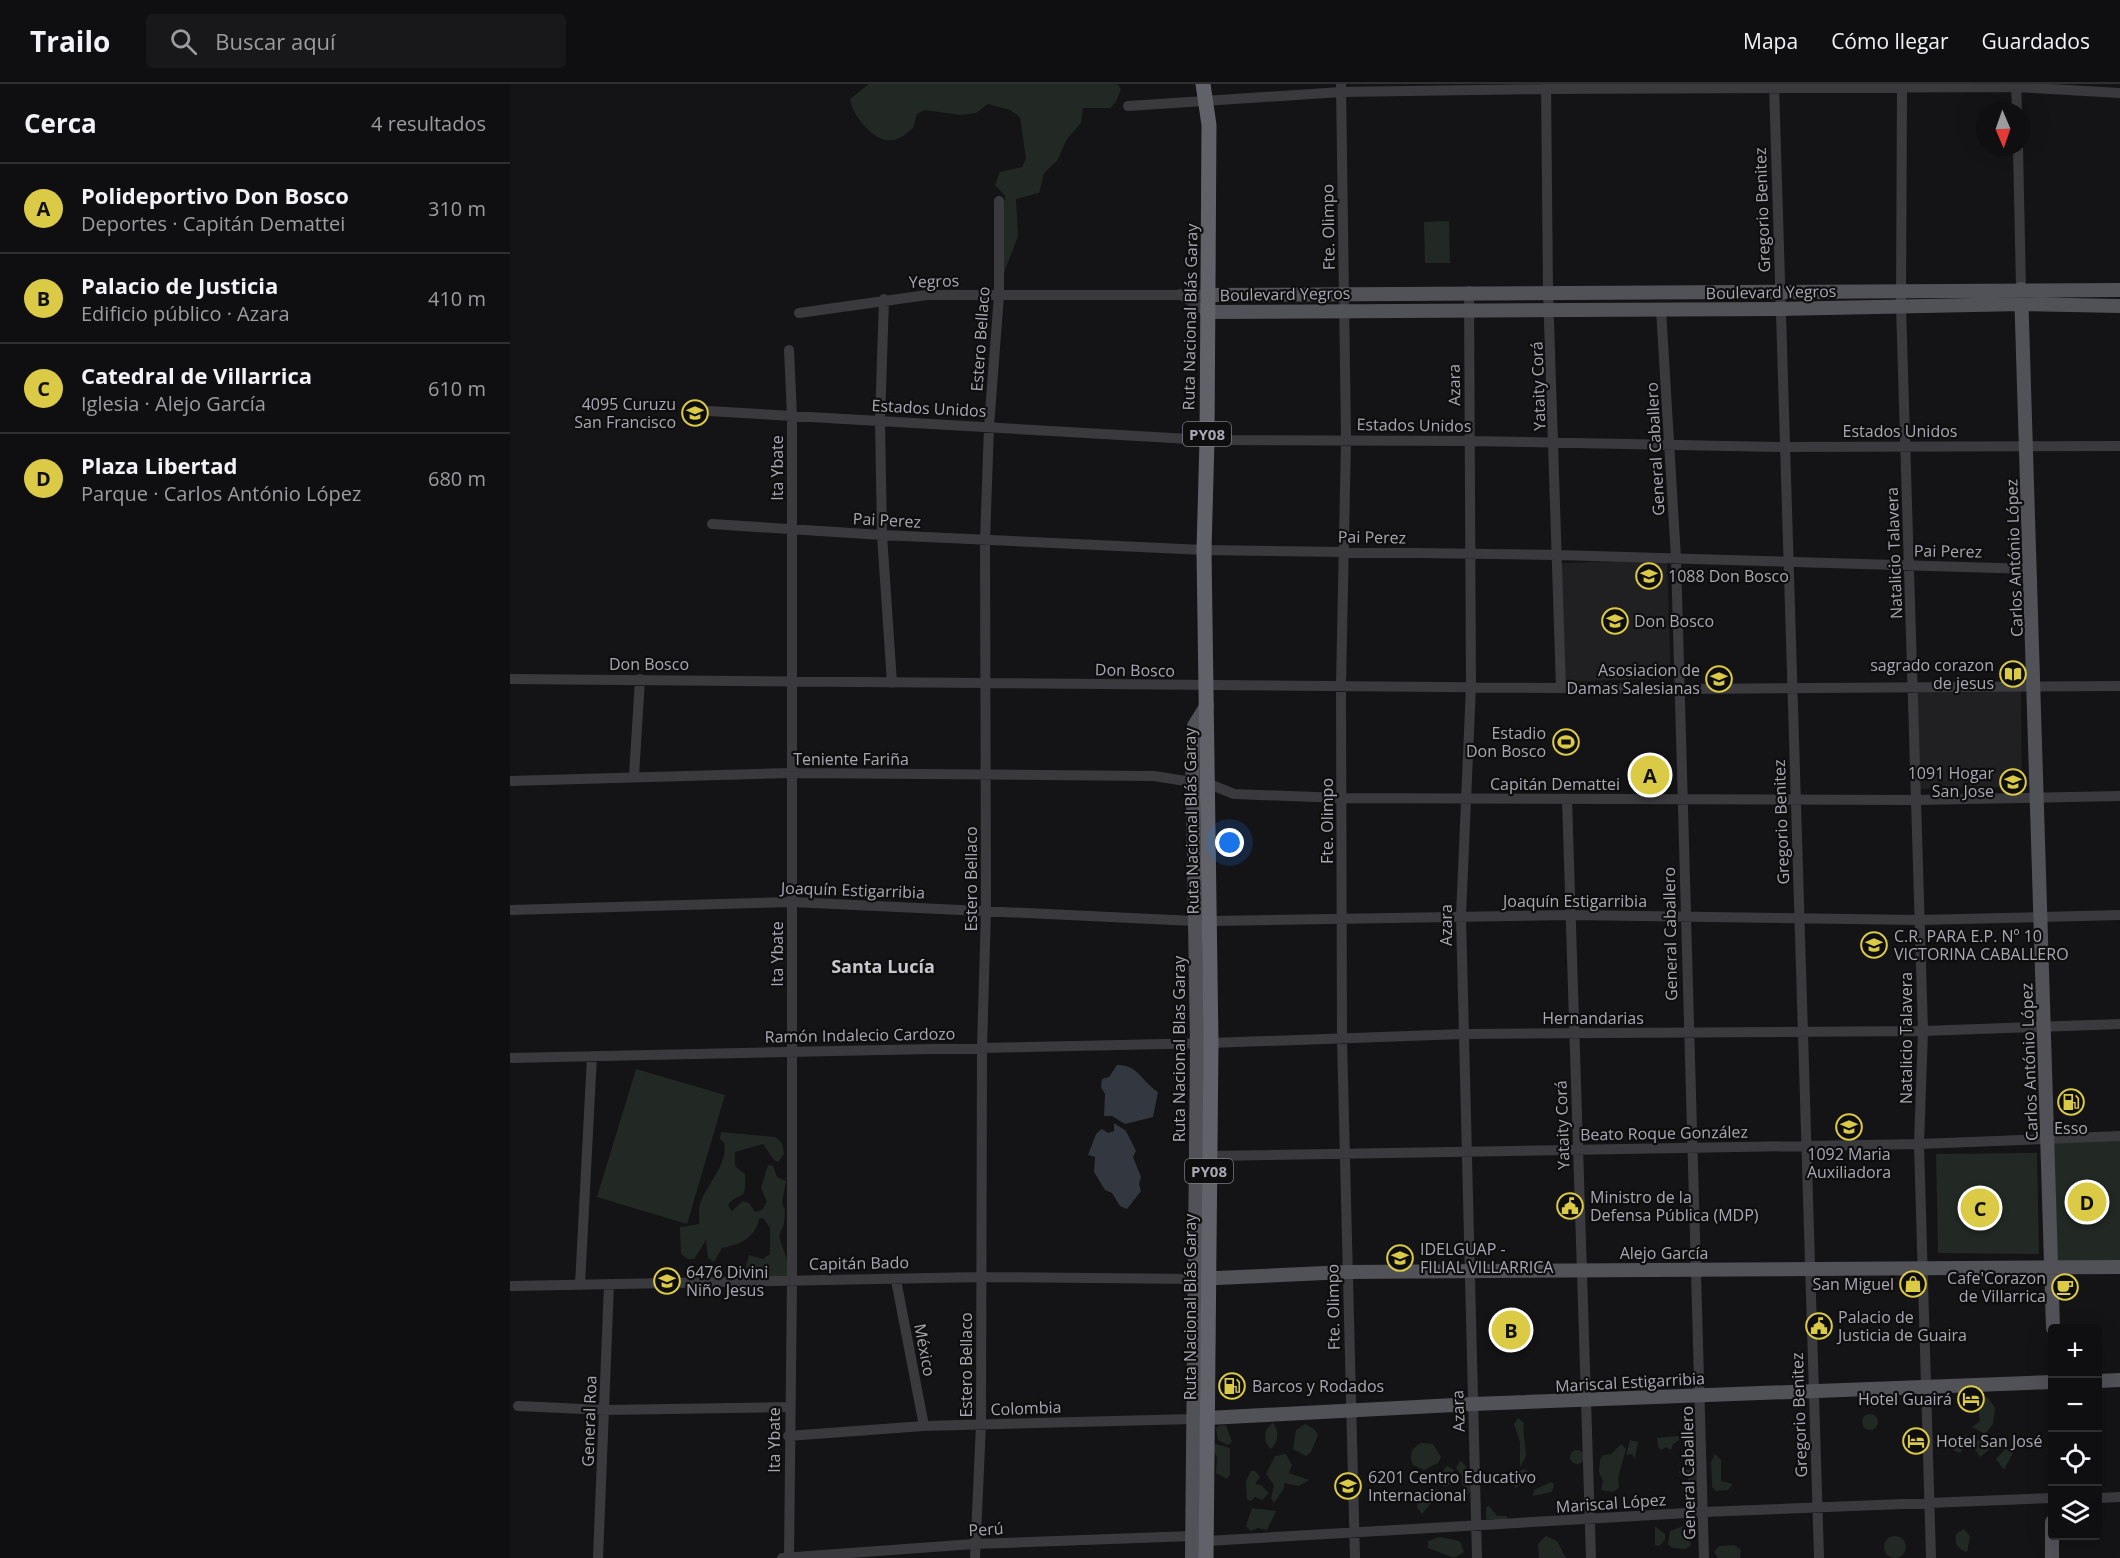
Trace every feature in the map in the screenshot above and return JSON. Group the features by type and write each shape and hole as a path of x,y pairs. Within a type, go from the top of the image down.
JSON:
{"highway":[{"name":"Ruta Nacional Blás Garay","path":"1203,84 1209,125 1209,294 1204,550 1210,921 1204,1044 1209,1156 1201,1279 1200,1538 1206,1558"}],"main road":[{"name":"Carlos António López","path":"2021,289 2028,447 2053,1324"},
{"name":"Boulevard Yegros","path":"1209,294 1469,291 2120,290"},
{"name":"Boulevard Yegros","path":"1207,312 1779,309 2022,304 2120,306"},
{"name":"Ruta Nacional Blas Garay","path":"1201,1279 1204,1044 1194,921 1192,782 1194,726 1207,705"},
{"name":"Alejo García","path":"1201,1279 1347,1272 2120,1267"},
{"path":"2102,1381 2120,1380"},
{"name":"Mariscal Estigarribia","path":"1201,1418 1473,1404 1587,1402 1701,1395 2048,1382"},
{"path":"1192,1558 1200,1538"},
{"path":"2052,1540 2052,1558"}],"street":[{"name":"Gregorio Benitez","path":"1774,85 1783,447 1819,1558"},
{"name":"Yataity Corá","path":"1546,86 1548,291 1551,309 1561,688"},
{"path":"1128,106 1341,88 2016,86 2120,93"},
{"path":"2016,86 2017,102"},
{"name":"Natalicio Talavera","path":"1902,87 1900,306 1923,1031 1920,1144 1931,1558"},
{"name":"Fte. Olimpo","path":"1341,88 1346,439 1341,686 1342,1039 1354,1558"},
{"name":"Carlos António López","path":"2018,156 2021,289"},
{"name":"Estero Bellaco","path":"975,1558 981,1424 982,1048 986,910 985,541 989,426 999,296 999,201"},
{"name":"Azara","path":"1469,291 1471,686 1461,916 1477,1558"},
{"name":"Boulevard Yegros","path":"1180,294 1209,294"},
{"name":"Boulevard Yegros","path":"1180,294 1207,312"},
{"name":"Yegros","path":"799,313 884,299 927,295 1180,294"},
{"path":"884,299 880,420 882,535 892,683"},
{"name":"General Caballero","path":"1661,309 1676,558 1704,1558"},
{"name":"Ita Ybate","path":"789,350 792,416 792,1281 788,1436 789,1558"},
{"name":"Estados Unidos","path":"708,411 1207,440 1346,439 1783,447 2120,446"},
{"name":"Pai Perez","path":"712,524 985,541 1204,550 1558,555 2031,568"},
{"name":"Don Bosco","path":"510,679 792,679 892,683 1679,689 2120,686"},
{"path":"634,776 640,679"},
{"name":"Teniente Fariña","path":"510,781 792,773 1154,776 1192,782"},
{"name":"Capitán Demattei","path":"1209,784 1234,794 1342,798 1916,800 2120,796"},
{"name":"Yataity Corá","path":"1567,799 1591,1558"},
{"name":"Joaquín Estigarribia","path":"510,910 792,902 1194,921"},
{"name":"Joaquín Estigarribia","path":"1210,921 1571,915 1920,920 2120,915"},
{"name":"Hernandarias","path":"1204,1044 1463,1034 1923,1031 2120,1024"},
{"name":"Ramón Indalecio Cardozo","path":"510,1058 1204,1044"},
{"path":"580,1285 592,1056"},
{"name":"Beato Roque González","path":"1209,1156 1920,1144 2120,1136"},
{"name":"Capitán Bado","path":"510,1286 982,1277 1201,1279"},
{"name":"México","path":"896,1280 924,1426"},
{"name":"General Roa","path":"598,1558 609,1284"},
{"path":"518,1406 605,1410 789,1407"},
{"name":"Colombia","path":"788,1436 924,1426 1201,1418"},
{"path":"2102,1498 2120,1497"},
{"name":"Mariscal López","path":"1200,1538 1477,1526 1930,1501 2048,1498"},
{"name":"Perú","path":"782,1558 974,1545 1200,1538"}],"shaded area":[{"path":"869,84 1117,84 1121,89 1116,102 1110,108 1083,108 1081,123 1067,139 1057,161 1044,173 1039,193 1016,199 1018,236 1004,273 1001,235 1005,196 995,185 1000,172 1022,167 1026,159 1020,117 1010,110 988,104 976,113 961,115 924,110 917,114 913,128 901,138 885,140 871,133 859,120 850,99"},
{"path":"1449,221 1450,263 1425,263 1424,222"},
{"name":"Don Bosco","path":"1667,560 1671,678 1564,682 1560,563"},
{"path":"2021,689 2022,787 1916,789 1913,691"},
{"path":"1117,1065 1135,1071 1158,1092 1153,1117 1125,1124 1112,1116 1104,1116 1105,1094 1101,1087 1102,1079 1109,1077"},
{"path":"636,1069 725,1095 687,1224 597,1197"},
{"path":"1114,1123 1126,1131 1136,1151 1133,1157 1141,1177 1139,1184 1141,1191 1127,1209 1120,1206 1112,1193 1105,1190 1094,1172 1095,1157 1088,1155 1096,1134 1102,1129 1108,1133 1114,1131"},
{"path":"721,1132 775,1137 782,1143 784,1154 778,1162 763,1144 735,1152 735,1166 745,1174 745,1190 728,1205 732,1211 743,1201 749,1203 755,1212 762,1210 767,1202 761,1188 768,1165 773,1166 777,1177 786,1181 782,1203 785,1210 784,1224 779,1236 787,1260 787,1278 763,1276 754,1280 743,1277 749,1255 763,1259 770,1254 770,1228 763,1218 759,1219 754,1231 746,1239 722,1248 714,1262 708,1258 706,1240 694,1259 688,1259 681,1254 680,1227 699,1224 700,1204 723,1158 725,1150 724,1142 720,1139"},
{"path":"2120,1138 2120,1264 2055,1264 2051,1141"},
{"path":"2037,1153 2039,1254 1938,1253 1936,1154"},
{"path":"1987,1396 1995,1408 1993,1424 1985,1434 1972,1427 1980,1421 1980,1404"},
{"path":"1870,1414 1878,1422 1870,1430 1862,1422"},
{"path":"1518,1418 1524,1423 1526,1456 1520,1467 1520,1442 1514,1424"},
{"path":"1273,1423 1277,1429 1277,1436 1271,1449 1265,1436 1267,1429"},
{"path":"1305,1424 1314,1429 1318,1435 1311,1452 1306,1456 1293,1449 1296,1430"},
{"path":"1226,1425 1232,1442 1228,1445 1218,1440 1216,1429 1218,1426"},
{"path":"1965,1435 1972,1437 1960,1453 1953,1450 1951,1443 1958,1444"},
{"path":"1678,1436 1681,1439 1673,1444 1671,1450 1666,1447 1661,1450 1658,1447 1657,1438"},
{"path":"1982,1436 1990,1438 1989,1450 1980,1457 1973,1446"},
{"path":"1630,1440 1638,1442 1635,1459 1632,1454 1626,1455"},
{"path":"1422,1443 1433,1444 1441,1457 1438,1463 1424,1470 1413,1465 1411,1458 1413,1449"},
{"path":"1216,1444 1230,1448 1230,1474 1227,1479 1216,1473 1217,1458 1212,1447"},
{"path":"1621,1444 1626,1449 1618,1478 1619,1488 1613,1492 1601,1490 1603,1481 1599,1472 1600,1459 1604,1455 1611,1454"},
{"path":"2006,1448 2013,1453 2004,1470 1996,1459"},
{"path":"1574,1450 1580,1450 1584,1457 1580,1464 1574,1464 1570,1460 1570,1454"},
{"path":"1286,1454 1292,1465 1289,1473 1309,1480 1299,1486 1284,1483 1284,1488 1274,1503 1271,1498 1274,1485 1266,1474 1275,1456"},
{"path":"1715,1454 1721,1460 1721,1481 1733,1484 1728,1490 1716,1491 1712,1487 1711,1462"},
{"path":"1460,1461 1466,1466 1470,1477 1471,1490 1467,1495 1462,1476 1456,1468"},
{"path":"1447,1466 1454,1470 1449,1478 1452,1483 1445,1487 1441,1483 1442,1472"},
{"path":"1524,1469 1529,1472 1534,1483 1522,1483 1516,1488 1513,1485 1514,1475"},
{"path":"1684,1469 1700,1472 1699,1493 1688,1485 1688,1478 1678,1472"},
{"path":"1251,1471 1255,1471 1260,1477 1255,1484 1261,1485 1269,1493 1262,1500 1255,1497 1251,1501 1247,1499 1246,1481"},
{"path":"1551,1482 1554,1484 1552,1492 1533,1496 1534,1490"},
{"path":"1431,1488 1441,1493 1437,1498 1431,1498 1432,1502 1422,1514 1417,1507 1419,1495 1424,1490 1428,1493"},
{"path":"1489,1506 1497,1516 1506,1516 1508,1519 1486,1519 1486,1507"},
{"path":"1252,1508 1276,1511 1267,1530 1258,1528 1251,1531 1246,1526"},
{"path":"1655,1526 1665,1534 1665,1540 1659,1546 1655,1545"},
{"path":"1683,1526 1690,1533 1688,1537 1691,1545 1686,1549 1672,1548 1668,1544 1670,1531"},
{"path":"1964,1529 1970,1536 1967,1552 1956,1542 1957,1533"},
{"path":"1546,1536 1557,1541 1566,1558 1539,1558 1538,1544"},
{"path":"1891,1536 1899,1536 1906,1543 1906,1551 1899,1558 1891,1558 1884,1551 1884,1543"},
{"path":"1439,1537 1460,1541 1464,1552 1454,1558 1428,1548 1428,1541"},
{"path":"1734,1545 1741,1550 1740,1558 1718,1558 1714,1552 1719,1546"}],"place":[{"name":"4095 Curuzu San Francisco","path":"695,413"},
{"name":"1088 Don Bosco","path":"1649,576"},
{"name":"Don Bosco","path":"1615,621"},
{"name":"sagrado corazon de jesus","path":"2013,674"},
{"name":"Asosiacion de Damas Salesianas","path":"1719,679"},
{"name":"Estadio Don Bosco","path":"1566,742"},
{"name":"Polideportivo Don Bosco","path":"1650,775"},
{"name":"1091 Hogar San Jose","path":"2013,782"},
{"name":"C.R. PARA E.P. Nº 10 VICTORINA CABALLERO","path":"1874,945"},
{"name":"Esso","path":"2071,1102"},
{"name":"1092 Maria Auxiliadora","path":"1849,1127"},
{"name":"Plaza Libertad","path":"2087,1202"},
{"name":"Ministro de la Defensa Pública (MDP)","path":"1570,1206"},
{"name":"Catedral de Villarrica","path":"1980,1208"},
{"name":"IDELGUAP - FILIAL VILLARRICA","path":"1400,1258"},
{"name":"6476 Divini Niño Jesus","path":"667,1281"},
{"name":"San Miguel","path":"1913,1284"},
{"name":"Cafe'Corazon de Villarrica","path":"2065,1287"},
{"name":"Palacio de Justicia de Guaira","path":"1819,1326"},
{"name":"Palacio de Justicia","path":"1511,1330"},
{"name":"Barcos y Rodados","path":"1232,1386"},
{"name":"Hotel Guairá","path":"1971,1399"},
{"name":"Hotel San José","path":"1916,1441"},
{"name":"6201 Centro Educativo Internacional","path":"1348,1486"}],"district":[{"name":"Santa Lucía","path":"883,966"}]}
